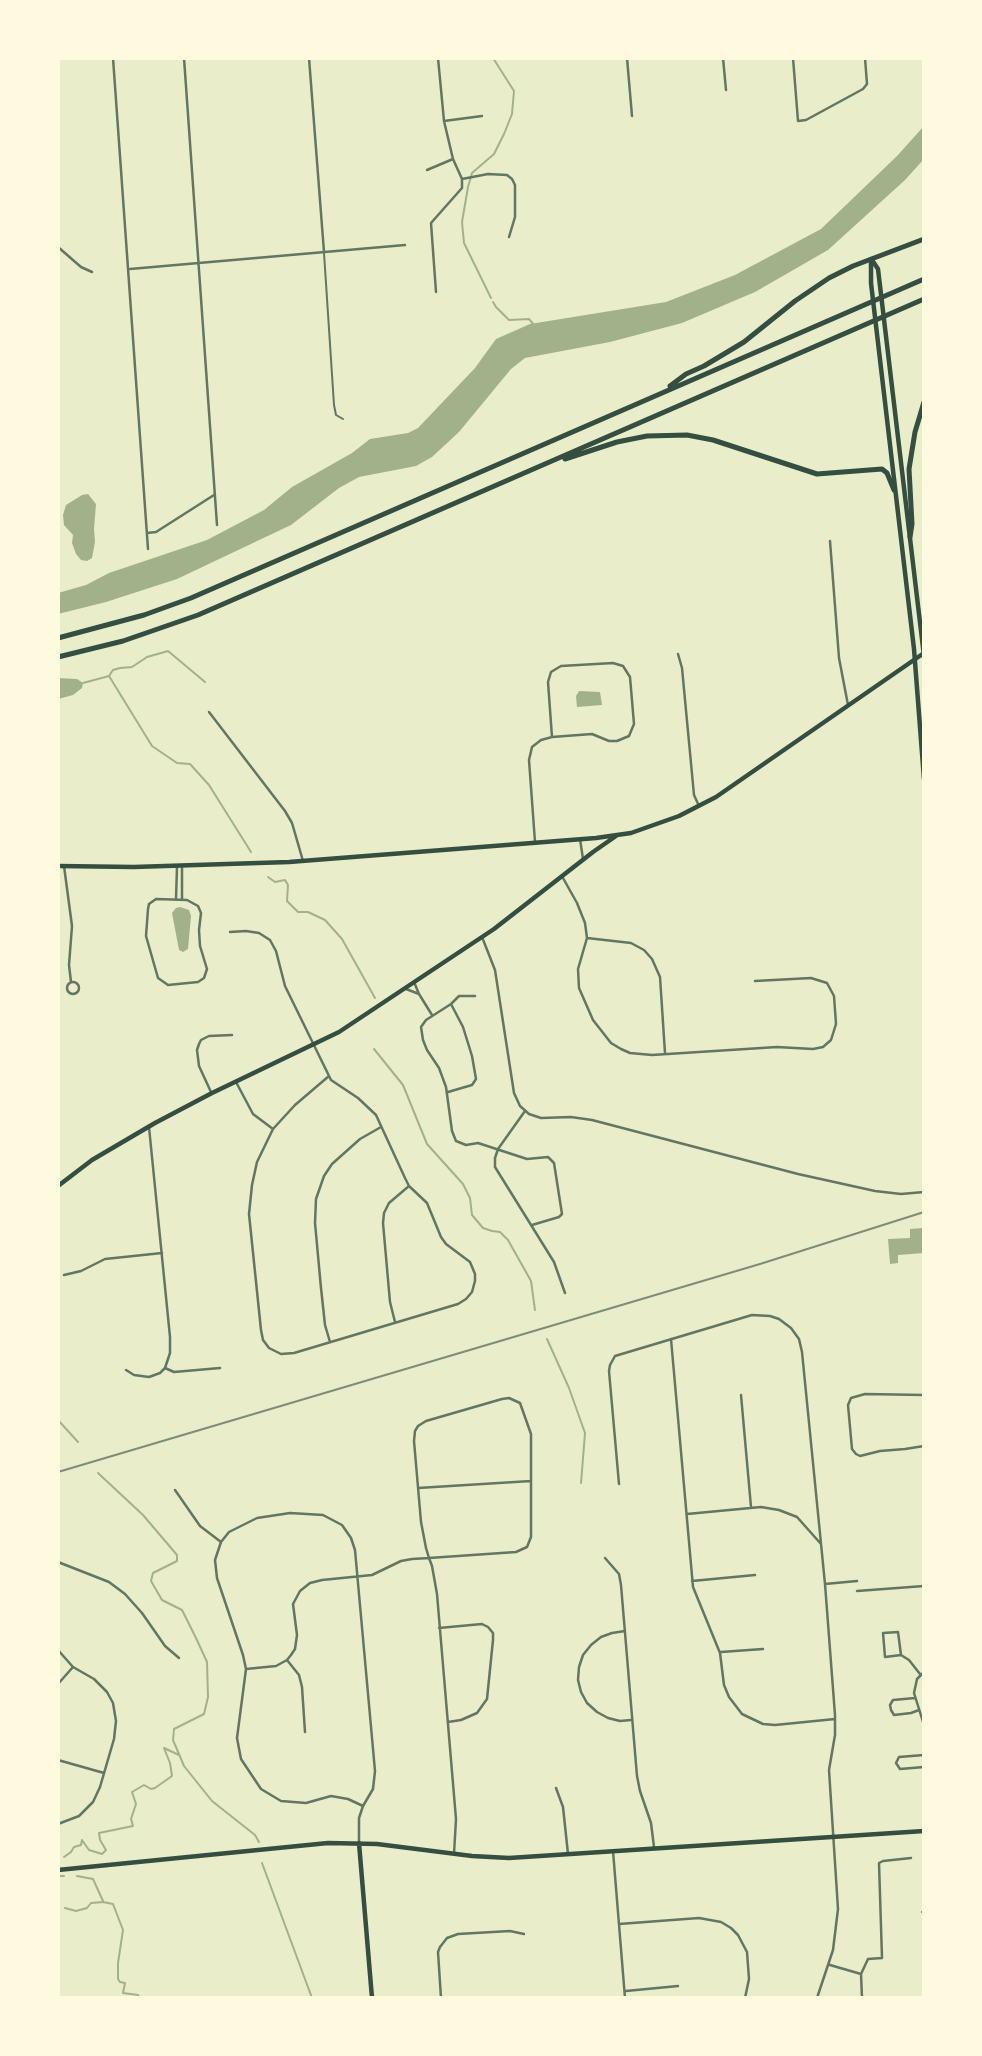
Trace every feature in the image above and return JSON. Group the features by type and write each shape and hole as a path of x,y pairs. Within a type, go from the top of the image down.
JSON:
{"highway":[{"path":"662,392 686,374 744,341 818,285 853,266 924,239"},
{"path":"58,638 145,615 191,598 924,279"},
{"path":"58,657 123,641 198,615 924,299"},
{"path":"910,537 909,469 915,432 924,402"},
{"path":"535,468 617,442 660,435 687,435 727,444 789,467 817,474 881,470 887,473 894,490"}],"main road":[{"path":"61,866 179,866 303,861 617,836 638,831 699,806 724,791 924,654 878,269 871,259"},
{"path":"871,259 876,331 915,660 924,779"},
{"path":"920,620 924,626"},
{"path":"58,1186 92,1160 149,1126 339,1032 482,937 617,836"},
{"path":"58,1870 313,1844 359,1843 500,1858 924,1831"},
{"path":"359,1843 372,1998"}],"street":[{"path":"113,58 149,549"},
{"path":"184,58 217,525"},
{"path":"309,58 324,252"},
{"path":"436,292 431,223 462,188 462,179 453,159 444,121 438,58"},
{"path":"626,58 632,116"},
{"path":"723,58 726,90"},
{"path":"793,58 798,121 806,120 859,92 867,84 865,58"},
{"path":"444,121 482,116"},
{"path":"427,170 453,159"},
{"path":"462,179 488,174 507,175 512,179 515,185 515,217 509,237"},
{"path":"128,269 405,245"},
{"path":"58,247 81,267 92,271"},
{"path":"147,533 156,531 215,494"},
{"path":"830,541 839,658 848,705"},
{"path":"678,654 682,667 694,795 699,806"},
{"path":"535,842 529,755 532,747 552,737 592,734 609,741 625,739 632,733 634,724 630,677 623,666 613,663 561,666 551,671 548,682 552,737"},
{"path":"209,712 285,811 292,823 303,861"},
{"path":"580,839 583,859"},
{"path":"61,866 72,926 69,965 71,982"},
{"path":"176,899 179,866"},
{"path":"179,866 182,899"},
{"path":"562,877 577,903 587,938 578,969 582,996 601,1032 621,1049 640,1055 777,1047 813,1049 823,1047 834,1037 834,996 827,983 811,978 755,981"},
{"path":"156,899 182,899 192,901 200,909 200,946 207,969 204,978 198,982 164,984 158,978 148,944 149,904 156,899"},
{"path":"230,932 259,933 270,940 276,951 285,986 329,1076 369,1108 382,1126 401,1171 410,1186 427,1203 444,1242 470,1262 475,1281 470,1296 463,1302 294,1353 276,1352 269,1348 261,1335 249,1214 252,1185 257,1162 274,1129 295,1105 329,1076"},
{"path":"482,937 495,971 514,1093 525,1111 541,1118 571,1117 592,1121 875,1191 901,1195 924,1192"},
{"path":"587,938 631,943 644,950 652,959 660,977 665,1053"},
{"path":"414,982 432,1015"},
{"path":"404,989 419,994"},
{"path":"475,996 459,996 452,1004 432,1015 422,1024 421,1030 427,1050 439,1068 448,1092 452,1131 456,1141 466,1145 478,1143 527,1159 548,1157 554,1163 562,1214 532,1226"},
{"path":"448,1092 472,1086 476,1079 463,1027 452,1004"},
{"path":"212,1093 199,1066 199,1044 209,1035 232,1035"},
{"path":"236,1082 253,1114 274,1129"},
{"path":"525,1111 498,1149 494,1163 496,1171 554,1262 565,1293"},
{"path":"125,1370 134,1376 149,1377 160,1373 165,1368 170,1353 149,1126"},
{"path":"330,1342 325,1325 321,1288 315,1223 316,1199 324,1176 332,1164 360,1139 382,1126"},
{"path":"395,1322 390,1302 384,1213 389,1203 410,1186"},
{"path":"64,1275 111,1258 162,1253"},
{"path":"619,1484 609,1371 612,1360 620,1354 752,1315 770,1316 791,1328 799,1339 803,1352 835,1719 829,1770 838,1909 833,1950 817,1998"},
{"path":"671,1339 692,1581 720,1653 724,1685 729,1697 743,1714 763,1724 835,1719"},
{"path":"165,1368 174,1372 220,1368"},
{"path":"741,1395 751,1508"},
{"path":"924,1395 855,1396 849,1401 852,1449 856,1454 860,1456 924,1446"},
{"path":"246,1670 276,1666 287,1660 296,1642 292,1609 300,1591 315,1581 380,1572 401,1560 429,1558 516,1552 527,1547 531,1537 531,1434 523,1408 515,1400 502,1399 422,1423 415,1431 421,1522 429,1558 437,1594 456,1819 454,1854"},
{"path":"418,1488 531,1481"},
{"path":"175,1490 200,1526 221,1542"},
{"path":"687,1514 773,1508 791,1514 821,1544"},
{"path":"359,1843 358,1824 363,1806 373,1789 375,1771 355,1550 342,1525 323,1515 290,1513 257,1518 234,1528 221,1542 216,1555 216,1572 246,1670 238,1731 238,1745 244,1765 261,1789 275,1798 306,1803 331,1796 348,1799 363,1806"},
{"path":"605,1558 619,1574 637,1776 651,1824 654,1849"},
{"path":"58,1562 109,1582 125,1594 165,1646 179,1658"},
{"path":"692,1581 755,1575"},
{"path":"825,1584 856,1581"},
{"path":"857,1591 924,1586"},
{"path":"439,1628 482,1625 493,1633 494,1640 487,1699 477,1713 448,1722"},
{"path":"625,1631 601,1637 591,1645 583,1656 578,1680 587,1703 597,1712 620,1721 633,1720"},
{"path":"901,1656 898,1632 883,1633 885,1657 901,1656 922,1673 915,1683 915,1698 924,1725"},
{"path":"720,1653 763,1649"},
{"path":"58,1650 72,1667 102,1686 116,1712 114,1739 96,1796 89,1807 73,1819 58,1824"},
{"path":"287,1660 299,1675 302,1686 305,1732"},
{"path":"58,1684 72,1667"},
{"path":"915,1698 893,1700 891,1710 894,1715 921,1712"},
{"path":"924,1755 899,1757 896,1763 900,1769 924,1767"},
{"path":"58,1760 104,1773"},
{"path":"556,1788 563,1807 568,1854"},
{"path":"612,1852 625,1998"},
{"path":"862,1998 860,1975 868,1959 882,1958 879,1863 911,1858"},
{"path":"619,1924 699,1918 721,1922 738,1935 747,1952 749,1979 745,1998"},
{"path":"441,1998 438,1952 447,1938 458,1934 510,1931 524,1934"},
{"path":"829,1965 860,1975"},
{"path":"624,1991 678,1986"}],"lane":[{"path":"324,252 334,405 337,415 343,419"}],"shaded area":[{"path":"924,126 924,159 905,180 828,250 755,292 682,323 610,342 525,358 511,369 459,432 432,457 416,466 359,477 339,488 291,525 177,579 58,614 58,593 207,540 264,510 292,487 352,453 370,439 408,433 418,428 475,368 496,339 530,324 666,302 735,275 821,229 897,156"},
{"path":"88,494 96,504 95,542 92,558 87,561 81,560 76,554 72,543 73,535 64,525 63,515 66,505"},
{"path":"58,678 77,679 83,683 82,688 73,695 58,699"},
{"path":"579,691 600,692 602,705 577,707 576,696"},
{"path":"180,907 189,910 191,916 188,949 183,952 179,950 172,913"},
{"path":"923,1228 924,1253 898,1255 898,1263 890,1264 888,1239 910,1238 910,1229"}],"waterway":[{"path":"491,298 464,243 462,222 472,173 494,154 512,114 514,91 493,58"},
{"path":"493,302 509,320 529,319 534,325"},
{"path":"83,683 109,676 113,670 132,667 147,657 168,651 205,682"},
{"path":"109,676 152,746 177,763 190,764 209,785 251,852"},
{"path":"268,877 275,882 285,880 288,885 287,901 298,912 308,912 325,920 342,939 375,998"},
{"path":"374,1049 403,1085 427,1144 463,1184 470,1198 472,1215 483,1228 500,1232 508,1240 531,1281 535,1310"},
{"path":"547,1339 585,1433 581,1483"},
{"path":"58,1420 78,1442"},
{"path":"98,1473 143,1515 177,1555 177,1561 153,1573 151,1581 162,1600 182,1610 196,1638 207,1662 208,1697 204,1714 174,1729 173,1740 184,1766 212,1801 255,1835 259,1842"},
{"path":"64,1857 74,1847 81,1845 82,1840 89,1850 102,1854 106,1850 99,1833 133,1826 131,1819 136,1804 132,1792 144,1785 155,1788 172,1776 164,1748 179,1755"},
{"path":"262,1863 312,1998"},
{"path":"58,1876 64,1876"},
{"path":"77,1876 93,1879 103,1901"},
{"path":"65,1908 76,1911 87,1908 91,1903 113,1904 123,1930 118,1979 125,1983 123,1993 138,1995 139,1998"}],"railway":[{"path":"58,1472 760,1264 924,1212"}]}
